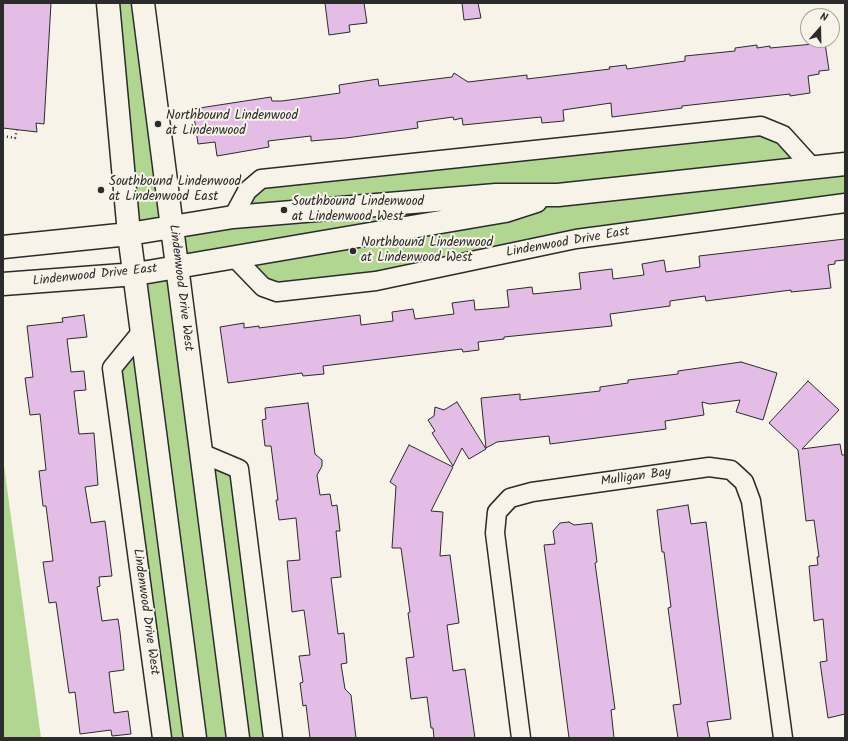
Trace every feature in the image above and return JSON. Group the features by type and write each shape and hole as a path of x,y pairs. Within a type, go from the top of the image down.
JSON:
{"street":[{"path":"108,3 129,234 136,274 195,738"},
{"name":"Lindenwood Drive West","path":"143,3 238,738"},
{"path":"233,217 247,191 261,179 761,126 783,135 812,167"},
{"name":"Lindenwood Drive East","path":"3,246 129,234 233,217 496,195 558,195 845,164"},
{"name":"Lindenwood Drive East","path":"3,284 136,274 505,211 558,195"},
{"name":"Lindenwood Drive East","path":"235,258 263,287 277,292 376,281 576,239 845,202"},
{"name":"Lindenwood Drive West","path":"143,330 112,368 162,738"},
{"path":"201,453 239,469 273,738"},
{"name":"Mulligan Bay","path":"520,738 495,533 497,512 510,498 532,492 709,467 731,470 744,482 752,501 783,738"}],"path":[{"path":"3,136 15,138 17,130"}],"green space":[{"path":"108,3 143,3 173,227 233,217 261,179 761,126 812,167 845,164 845,203 277,292 235,258 177,266 172,227 129,234"},
{"path":"177,266 201,453 239,469 273,738 162,738 112,368 143,330 136,274"},
{"path":"3,458 5,473 41,738 3,738"}],"building":[{"path":"3,3 51,3 44,124 36,123 37,132 3,128"},
{"path":"325,3 364,3 367,23 349,25 350,32 329,35"},
{"path":"462,3 478,3 481,18 464,20"},
{"path":"757,45 757,48 770,46 770,48 800,45 800,48 826,48 829,70 819,71 819,74 808,76 810,93 790,96 790,94 682,106 682,108 612,117 611,103 563,110 564,121 542,123 541,117 463,125 462,118 454,120 453,117 417,122 418,128 346,138 311,141 311,136 268,141 269,147 217,156 215,142 198,144 193,109 271,97 272,101 282,101 340,93 339,85 378,79 379,86 452,77 454,73 468,82 527,75 527,79 610,69 609,67 626,65 627,69 685,61 685,56 735,51 735,48"},
{"path":"845,239 845,260 835,261 835,264 828,265 831,288 791,292 791,290 706,301 705,296 670,301 670,306 610,314 612,326 504,337 504,339 478,342 479,350 463,352 462,349 323,366 324,374 303,376 302,373 228,383 220,327 244,323 244,328 259,326 259,328 360,315 361,325 393,321 392,312 413,309 415,319 454,314 452,303 474,300 475,310 509,307 507,290 532,287 533,294 581,289 579,273 612,269 613,279 644,275 642,264 664,260 666,272 700,267 699,256"},
{"path":"84,315 87,337 67,339 71,372 84,371 86,390 74,391 79,434 94,433 98,485 85,487 91,523 105,521 112,576 99,577 100,586 97,587 102,621 118,619 120,632 124,670 109,672 114,713 128,711 131,734 112,736 111,730 80,734 75,692 69,693 56,602 49,603 43,562 53,561 46,506 43,506 39,471 46,470 40,414 30,415 25,378 33,377 27,326 63,322 62,318"},
{"path":"741,362 777,373 763,420 736,412 740,400 710,404 702,402 704,415 665,421 666,429 550,444 549,436 497,442 486,448 481,398 520,394 520,400 600,391 600,387 628,383 628,380 678,374 678,371"},
{"path":"808,381 839,410 802,449 840,444 842,455 845,455 845,714 828,718 820,662 827,661 823,619 814,621 809,566 818,565 817,557 819,557 814,520 806,521 798,450 769,423"},
{"path":"457,402 486,449 469,459 462,448 453,466 432,433 435,431 428,420 434,416 435,407 444,410"},
{"path":"308,403 315,454 322,460 322,466 317,475 320,495 330,494 332,506 337,505 340,531 336,531 341,577 331,578 338,634 344,633 347,663 341,664 345,689 351,695 356,738 310,738 306,705 303,706 300,683 303,682 299,656 310,655 304,610 292,612 287,561 300,560 296,518 279,520 271,446 265,446 262,420 266,419 265,408"},
{"path":"409,445 453,467 431,511 443,512 440,556 450,555 459,623 447,625 453,671 465,669 475,738 434,738 433,728 431,728 427,697 411,699 406,658 414,657 408,613 410,612 401,548 392,548 396,486 390,482"},
{"path":"688,505 691,524 706,522 731,719 707,722 710,738 678,738 673,705 681,704 668,608 671,607 657,510"},
{"path":"569,522 574,525 592,523 597,562 595,563 615,709 611,710 614,738 569,738 544,545 555,544 553,531 560,523"}],"place":[{"name":"Northbound Lindenwood at Lindenwood","path":"158,124"},
{"name":"Southbound Lindenwood at Lindenwood East","path":"101,190"},
{"name":"Southbound Lindenwood at Lindenwood West","path":"284,210"},
{"name":"Northbound Lindenwood at Lindenwood West","path":"353,251"}]}
